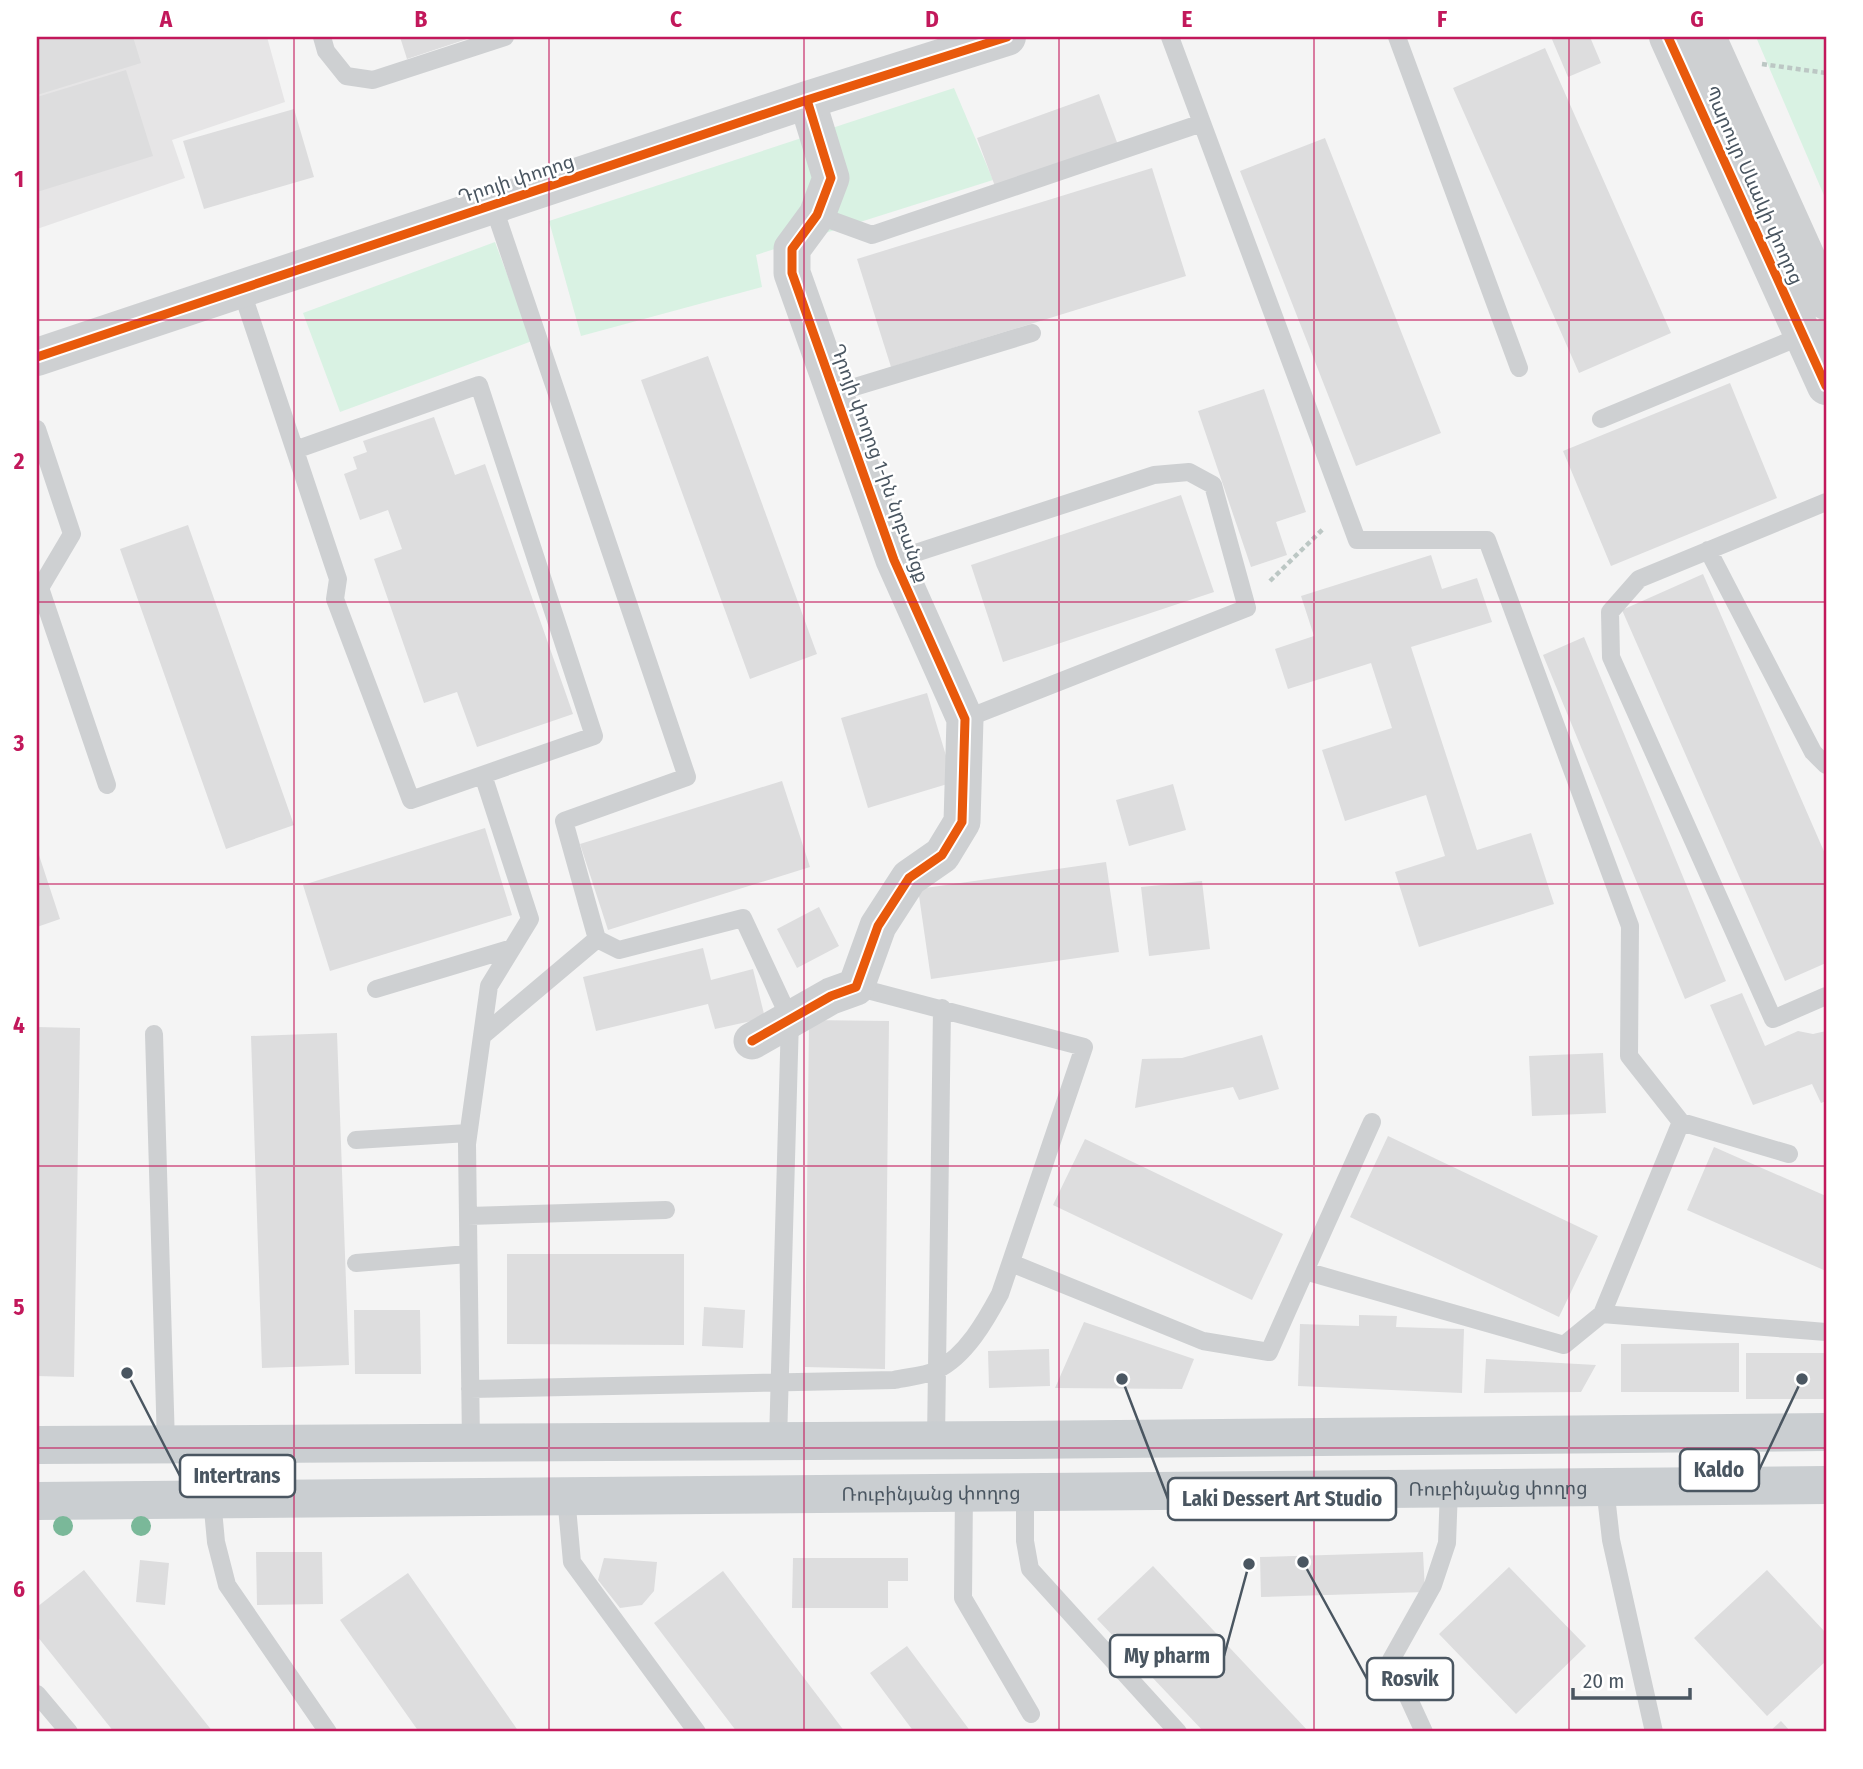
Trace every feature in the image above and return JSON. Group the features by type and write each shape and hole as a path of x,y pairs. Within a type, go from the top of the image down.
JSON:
{"main road":[{"path":"37,1445 1826,1432"},
{"name":"Ռուբինյանց փողոց","path":"37,1501 1826,1485"}],"street":[{"name":"Դրոյի փողոց","path":"37,357 807,100 1007,37"},
{"name":"Պարույր Սևակի փողոց","path":"1668,37 1815,331 1826,386"},
{"name":"Պարույր Սևակի փողոց","path":"1707,37 1826,301"},
{"name":"Դրոյի փողոց 1-ին նրբանցք","path":"807,100 831,178 817,215 792,249 792,273 894,560 965,719 962,822 942,855 909,878 878,926 856,987"},
{"path":"752,1041 831,996 856,987"}],"lane":[{"path":"322,37 326,51 346,76 373,80 505,37"},
{"path":"1170,37 1357,540 1487,540 1630,926 1629,1056 1681,1122 1789,1154"},
{"path":"1397,37 1519,368"},
{"path":"817,215 872,235 1202,123"},
{"path":"493,205 687,777 564,821 597,939 619,950 743,918 790,1019 778,1441"},
{"path":"241,289 338,579 335,599 411,800 594,736 480,385 295,450"},
{"path":"1601,419 1815,331"},
{"path":"835,393 1032,333"},
{"path":"37,429 72,534 40,588 107,785"},
{"path":"894,560 1154,475 1189,472 1213,485 1247,608 965,719"},
{"path":"1826,502 1639,579 1610,612 1611,657 1773,1018 1826,996"},
{"path":"1708,550 1813,752 1826,765"},
{"path":"471,1443 468,1133 489,986 530,919 483,775"},
{"path":"482,1036 597,939"},
{"path":"376,989 512,948"},
{"path":"470,1389 894,1380 938,1370 962,1349 985,1322 1000,1294 1084,1047 856,987"},
{"path":"936,1440 942,1009"},
{"path":"153,1034 166,1444"},
{"path":"1011,1263 1202,1341 1269,1352 1372,1122"},
{"path":"1304,1271 1564,1345 1602,1314 1681,1122"},
{"path":"356,1140 468,1133"},
{"path":"468,1216 666,1210"},
{"path":"356,1263 468,1254"},
{"path":"1602,1314 1826,1332"},
{"path":"1605,1487 1611,1540 1654,1732"},
{"path":"1424,1732 1391,1660 1433,1585 1447,1543 1449,1489"},
{"path":"964,1492 964,1598 1031,1714"},
{"path":"1025,1492 1025,1541 1030,1569 1178,1732"},
{"path":"566,1496 572,1562 697,1732"},
{"path":"212,1499 216,1542 227,1585 328,1732"},
{"path":"37,1694 69,1732"}],"path":[{"path":"1760,64 1826,73"},
{"path":"1247,608 1333,517 1346,512"}],"shaded area":[{"path":"37,37 267,37 285,102 172,140 185,178 37,229"}],"green space":[{"path":"1756,37 1826,37 1826,200"},
{"path":"954,88 993,180 756,255 762,287 581,336 549,221"},
{"path":"495,242 532,341 340,412 303,313"}],"building":[{"path":"37,37 133,37 141,63 37,95"},
{"path":"400,37 473,37 407,59"},
{"path":"1551,37 1590,37 1601,63 1568,77"},
{"path":"1545,48 1671,333 1579,373 1453,88"},
{"path":"126,70 153,156 37,192 37,97"},
{"path":"1099,94 1118,145 996,189 977,138"},
{"path":"294,109 314,177 204,209 183,141"},
{"path":"1325,138 1441,433 1356,466 1240,171"},
{"path":"1152,168 1186,276 891,367 857,259"},
{"path":"708,356 817,654 750,679 641,380"},
{"path":"1730,383 1777,498 1611,566 1563,451"},
{"path":"1264,389 1306,512 1276,522 1287,555 1251,567 1198,411"},
{"path":"434,417 455,475 485,464 573,714 477,747 457,692 424,703 374,559 402,549 388,510 360,520 344,474 357,469 353,457 367,452 363,441"},
{"path":"1181,495 1214,592 1003,662 971,565"},
{"path":"188,525 294,825 226,849 120,549"},
{"path":"1431,555 1442,589 1477,578 1492,622 1411,647 1477,850 1531,833 1554,904 1419,947 1395,872 1445,856 1426,795 1345,821 1322,750 1392,728 1371,663 1288,689 1275,649 1314,636 1301,596"},
{"path":"1703,574 1826,856 1826,963 1785,981 1622,610"},
{"path":"1584,637 1726,981 1685,999 1543,655"},
{"path":"927,693 954,782 868,808 841,718"},
{"path":"782,781 810,867 608,930 580,844"},
{"path":"1173,784 1186,830 1129,846 1116,800"},
{"path":"485,828 512,915 330,971 303,885"},
{"path":"37,849 60,919 37,927"},
{"path":"1106,862 1119,952 931,979 918,889"},
{"path":"1202,881 1210,949 1149,956 1141,887"},
{"path":"819,907 839,946 797,968 777,929"},
{"path":"703,948 711,980 753,969 765,1018 715,1029 708,1004 596,1031 583,977"},
{"path":"1742,993 1765,1046 1798,1031 1813,1034 1826,1031 1826,1101 1821,1103 1812,1084 1753,1105 1710,1005"},
{"path":"809,1020 889,1021 885,1369 805,1367"},
{"path":"37,1027 80,1028 74,1377 37,1376"},
{"path":"337,1033 349,1365 262,1368 251,1036"},
{"path":"1262,1035 1279,1089 1239,1100 1233,1087 1135,1108 1142,1059 1182,1058"},
{"path":"1603,1053 1606,1113 1532,1116 1529,1056"},
{"path":"1388,1136 1598,1236 1559,1317 1350,1217"},
{"path":"1085,1139 1283,1234 1252,1300 1053,1205"},
{"path":"1714,1147 1826,1196 1826,1271 1687,1210"},
{"path":"507,1254 684,1254 684,1345 507,1344"},
{"path":"704,1307 745,1310 743,1348 702,1346"},
{"path":"354,1310 420,1310 421,1374 355,1374"},
{"path":"1359,1315 1397,1316 1396,1327 1464,1329 1462,1393 1298,1386 1300,1324 1359,1326"},
{"path":"1084,1322 1194,1359 1182,1389 1055,1388"},
{"path":"1739,1343 1739,1392 1621,1392 1621,1344"},
{"path":"1049,1349 1050,1386 989,1388 988,1351"},
{"path":"1746,1353 1826,1353 1826,1399 1746,1399"},
{"path":"1486,1359 1596,1365 1581,1392 1484,1393"},
{"path":"256,1552 322,1552 323,1604 257,1605"},
{"path":"1423,1552 1425,1592 1261,1597 1260,1557"},
{"path":"604,1558 657,1562 654,1591 642,1605 620,1608 598,1580"},
{"path":"793,1558 908,1558 908,1581 888,1581 888,1608 792,1608"},
{"path":"140,1560 169,1563 165,1605 136,1602"},
{"path":"1153,1566 1309,1732 1204,1732 1097,1619"},
{"path":"1509,1567 1586,1646 1516,1714 1439,1634"},
{"path":"84,1570 213,1732 114,1732 37,1636 37,1607"},
{"path":"1767,1570 1826,1633 1826,1661 1767,1716 1694,1638"},
{"path":"723,1571 845,1732 737,1732 654,1623"},
{"path":"408,1573 519,1732 419,1732 340,1620"},
{"path":"907,1646 971,1732 914,1732 870,1673"},
{"path":"1781,1721 1791,1732 1769,1732"}],"cycle path":[{"path":"37,357 807,100 1007,37"},
{"path":"1668,37 1826,386"},
{"path":"752,1041 831,996 856,987 878,926 909,878 942,855 962,822 965,719 894,560 792,273 792,249 817,215 831,178 807,100"}],"place":[{"name":"Intertrans","path":"127,1373"},
{"name":"Laki Dessert Art Studio","path":"1122,1379"},
{"name":"Kaldo","path":"1802,1379"},
{"name":"Rosvik","path":"1303,1562"},
{"name":"My pharm","path":"1249,1564"}]}
